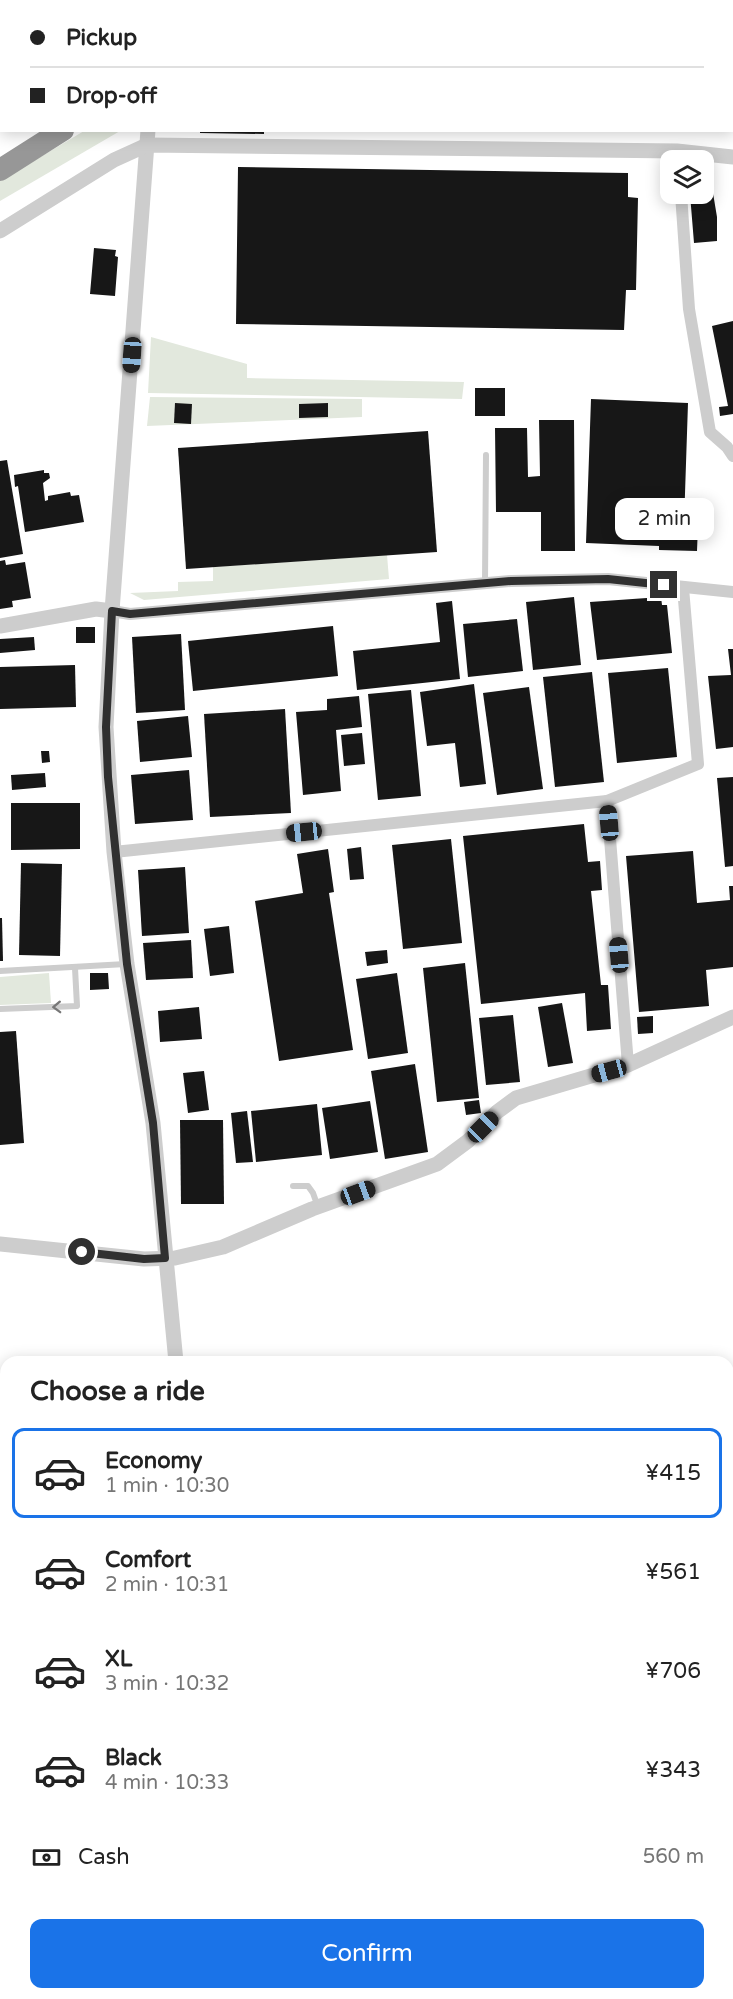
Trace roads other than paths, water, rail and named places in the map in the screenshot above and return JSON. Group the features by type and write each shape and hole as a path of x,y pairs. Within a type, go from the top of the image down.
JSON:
{"highway":[{"path":"0,161 45,132"},
{"path":"0,170 60,132"}],"street":[{"path":"0,231 148,138 660,155"},
{"path":"148,138 112,611 106,727 114,852 127,964 153,1123 175,1356"},
{"path":"714,157 733,157"},
{"path":"682,204 689,309 710,432 727,447 733,456"},
{"path":"0,626 96,609 130,614 485,583 608,579 733,592"},
{"path":"114,852 607,801 698,764 683,588"},
{"path":"607,801 628,1065"},
{"path":"0,1244 144,1259 186,1256 223,1246 318,1207 437,1164 468,1141 497,1112 516,1098 628,1065 733,1017"}],"lane":[{"path":"485,583 486,455"},
{"path":"0,971 127,964"},
{"path":"0,1009 76,1006 75,968"},
{"path":"293,1186 308,1186 314,1193 318,1207"}]}
